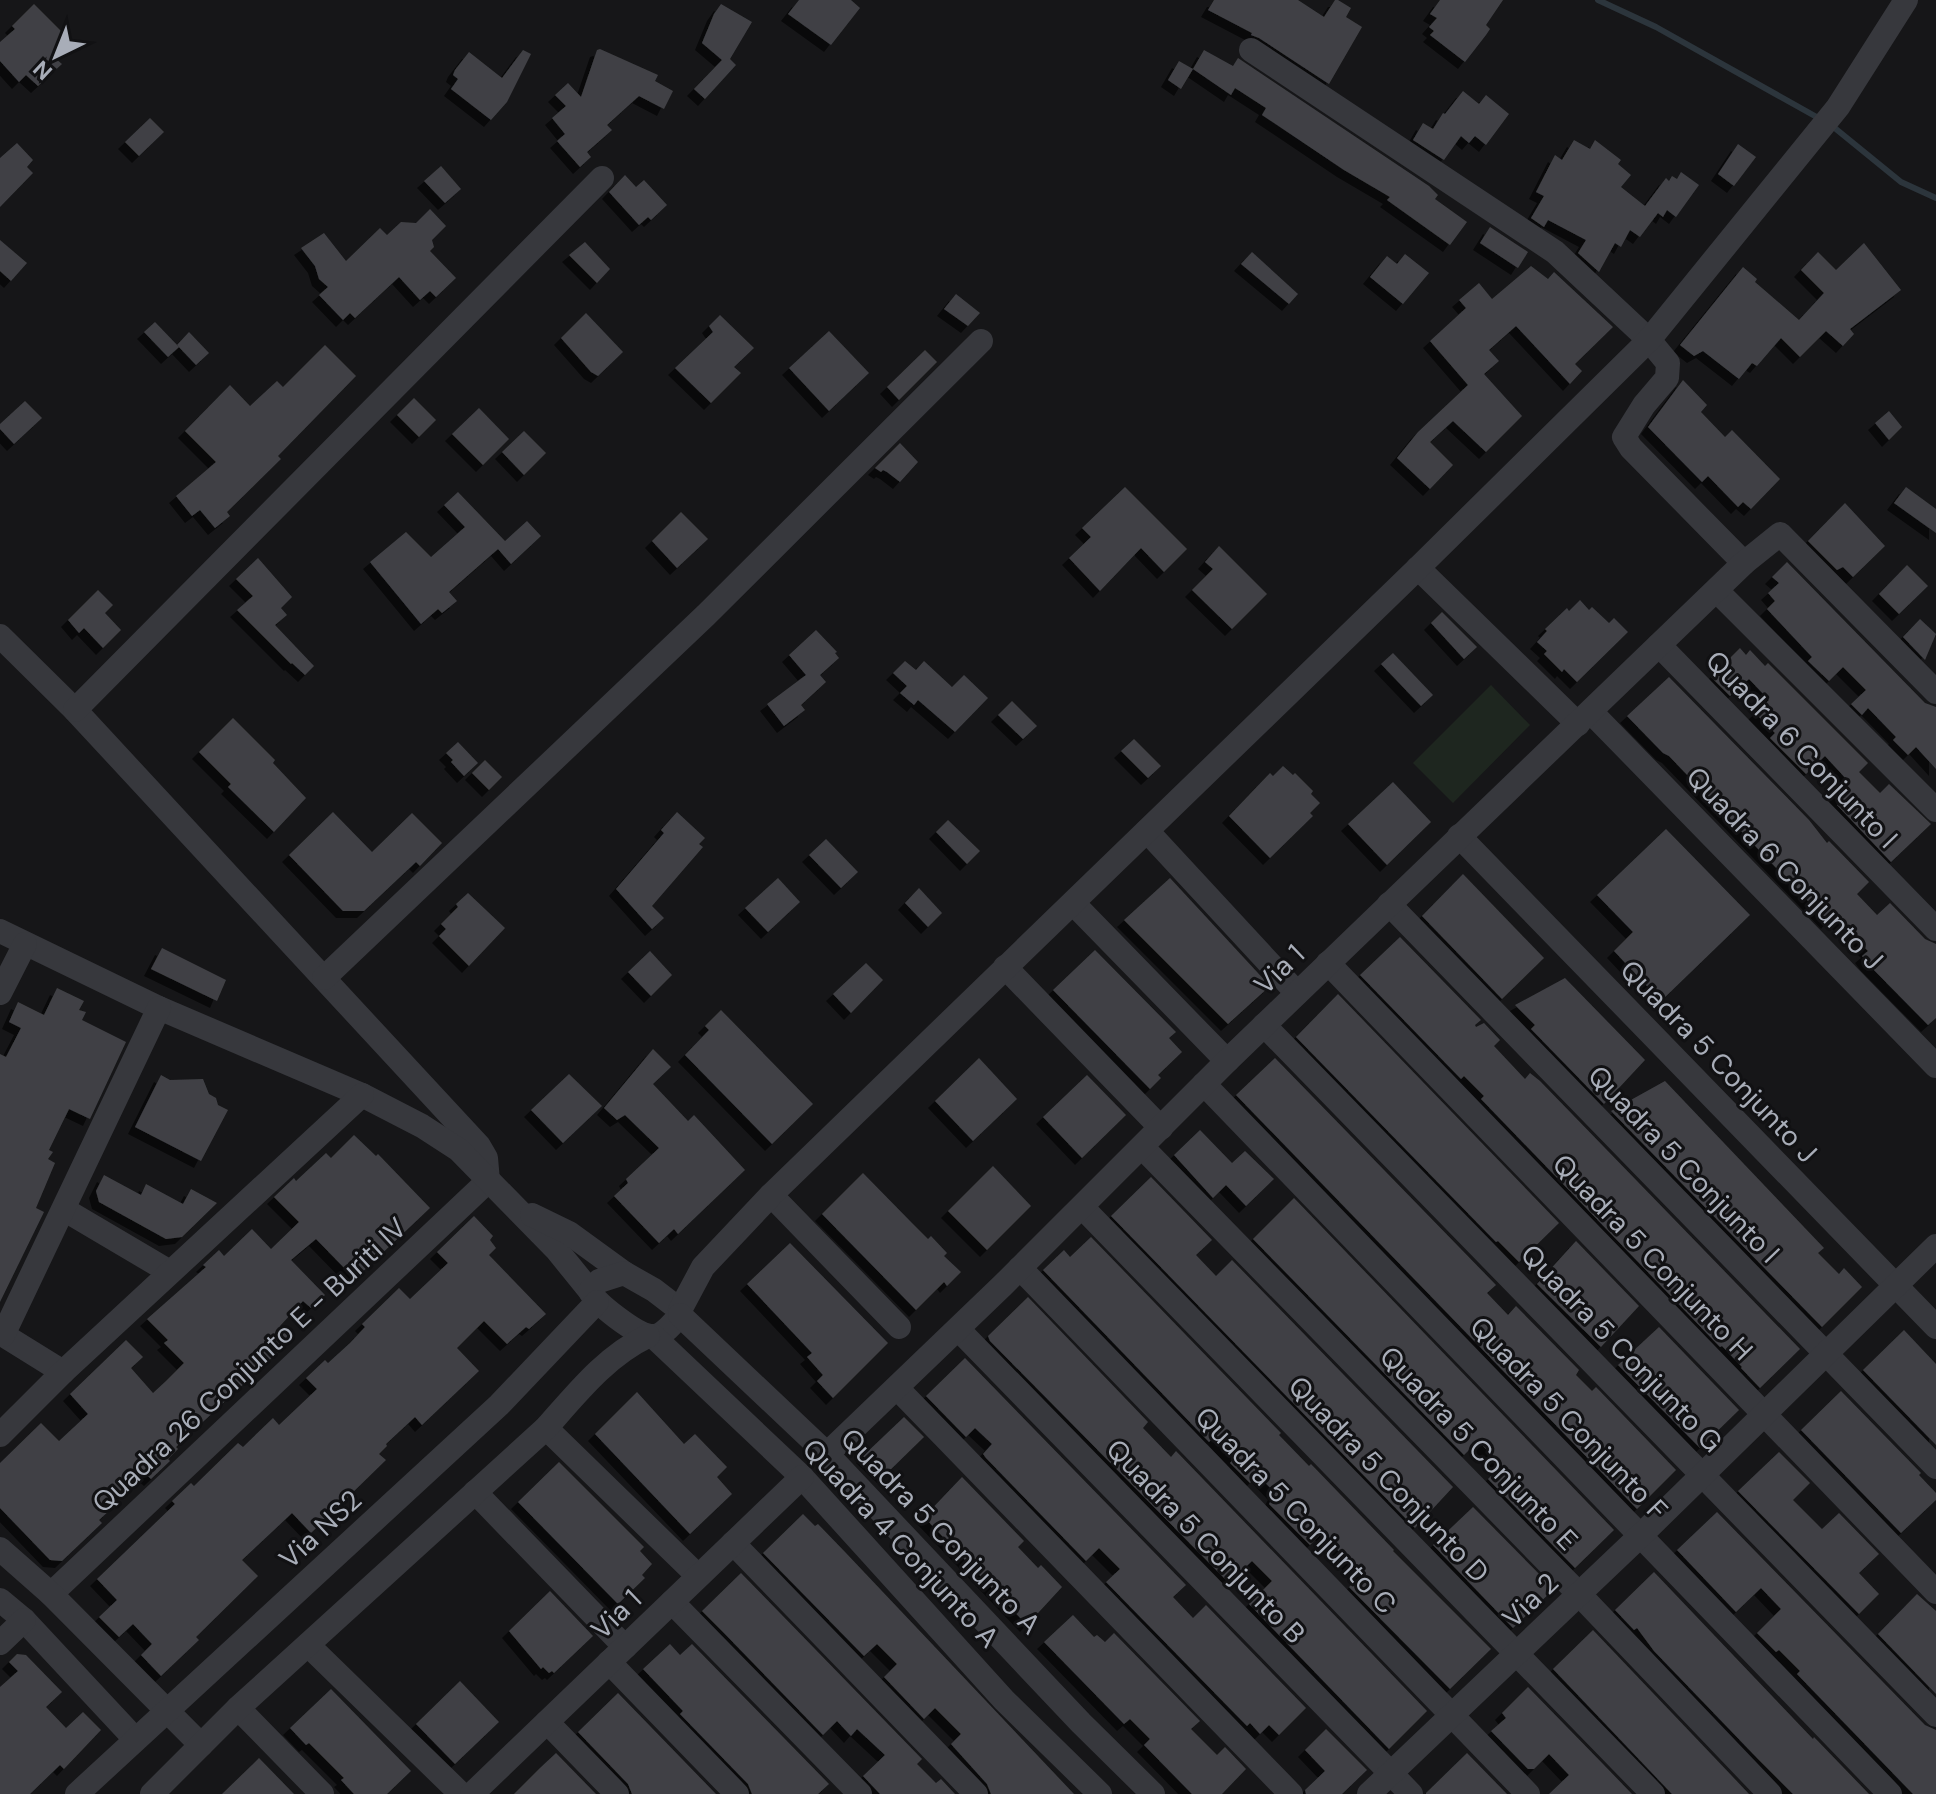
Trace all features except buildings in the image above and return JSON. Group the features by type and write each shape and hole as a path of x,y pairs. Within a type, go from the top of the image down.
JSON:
{"street":[{"path":"166,1789 201,1745 238,1708 546,1428 588,1380 625,1347 660,1334 680,1313 703,1267 771,1195 1649,340 1838,107 1906,0"},
{"path":"1251,50 1555,252 1649,340 1668,363 1667,378 1644,405 1624,437 1631,448 1744,563"},
{"path":"75,710 602,178"},
{"path":"324,978 698,622 981,341"},
{"name":"Via 1","path":"827,1454 1459,836 1744,563 1780,534 1936,692"},
{"name":"Quadra 6 Conjunto J","path":"1418,568 1584,718 1936,1066"},
{"path":"1717,591 1936,810"},
{"path":"0,636 75,710 479,1146 486,1158 488,1181"},
{"name":"Quadra 6 Conjunto I","path":"1659,645 1936,929"},
{"path":"1147,831 1297,993"},
{"name":"Quadra 5 Conjunto J","path":"1459,836 1936,1327"},
{"path":"1073,903 1227,1061"},
{"name":"Quadra 5 Conjunto I","path":"1389,904 1936,1467"},
{"name":"Quadra 4 Conjunto A","path":"0,931 159,1008 362,1095 422,1126 459,1150 556,1249 594,1296 620,1320 651,1336 802,1477 1004,1700 1100,1794"},
{"path":"0,993 25,944"},
{"name":"Quadra 5 Conjunto H","path":"1328,963 1936,1592"},
{"path":"1005,967 1161,1128"},
{"path":"63,1372 2,1334 65,1210 159,1008"},
{"name":"Quadra 5 Conjunto G","path":"1264,1025 1936,1715"},
{"name":"Quadra 5 Conjunto F","path":"1204,1084 1890,1794"},
{"path":"0,1435 63,1372 362,1095"},
{"name":"Quadra 5 Conjunto E","path":"1142,1147 1770,1794"},
{"name":"Quadra 26 Conjunto E - Buriti IV","path":"51,1594 488,1181"},
{"path":"771,1195 899,1327"},
{"name":"Quadra 5 Conjunto A","path":"511,1205 569,1233 624,1273 654,1290 680,1313 827,1454 1081,1723 1153,1794"},
{"name":"Quadra 5 Conjunto D","path":"1082,1207 1653,1794"},
{"path":"65,1210 170,1272"},
{"name":"Via 2","path":"1369,1794 1640,1536 1936,1246"},
{"path":"654,1290 703,1267"},
{"name":"Quadra 5 Conjunto C","path":"1020,1268 1528,1794"},
{"name":"Via NS2","path":"77,1794 499,1405 594,1296 599,1281 624,1273"},
{"name":"Quadra 5 Conjunto B","path":"958,1329 1411,1794"},
{"path":"897,1388 1291,1794"},
{"path":"546,1428 698,1576"},
{"name":"Via 1","path":"485,1790 547,1722 802,1477"},
{"path":"475,1492 737,1794"},
{"path":"733,1543 976,1794"},
{"path":"0,1549 51,1594 201,1745"},
{"path":"0,1600 24,1620 135,1739"},
{"path":"672,1602 860,1794"},
{"path":"0,1643 24,1620"},
{"path":"308,1645 461,1794"},
{"path":"1004,1700 1019,1704 1027,1701 1035,1693 1041,1678"},
{"path":"238,1708 322,1794"},
{"path":"1050,1745 1051,1731 1056,1722 1065,1719 1081,1723"},
{"path":"547,1722 617,1794"}],"shaded area":[{"path":"1491,685 1530,725 1453,803 1413,763"}],"waterway":[{"path":"1598,0 1656,27 1822,120"},
{"path":"1831,125 1901,182 1936,198"}]}
